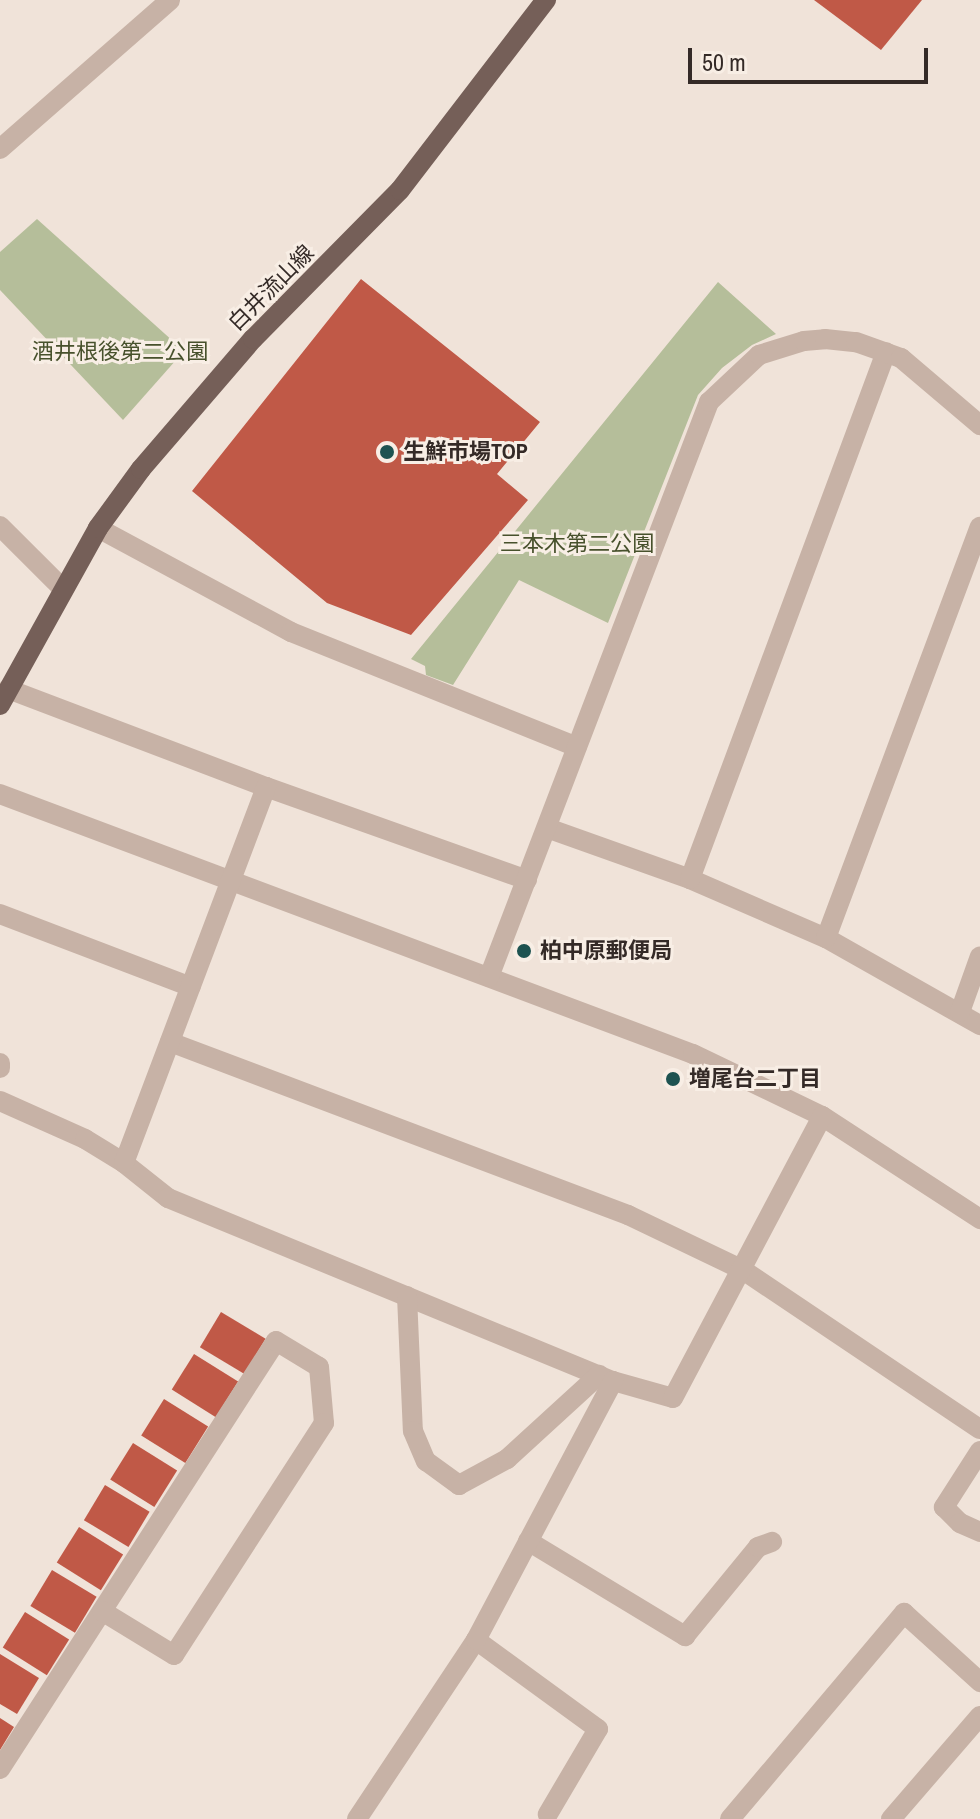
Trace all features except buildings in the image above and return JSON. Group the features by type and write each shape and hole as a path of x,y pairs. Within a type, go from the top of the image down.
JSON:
{"main road":[{"name":"白井流山線","path":"4,697 98,528 192,407 253,339 400,190 546,0"}],"street":[{"path":"0,149 170,0"},
{"path":"489,977 709,402 759,355 804,341 856,342 886,352 916,369 980,425"},
{"path":"690,879 886,352"},
{"path":"0,526 63,589"},
{"path":"826,938 980,527"},
{"path":"98,528 291,632 577,747"},
{"path":"4,697 527,880"},
{"path":"124,1163 266,787"},
{"path":"0,794 693,1054 822,1116 980,1219"},
{"path":"547,828 690,879 826,938 980,1025"},
{"path":"0,914 191,987"},
{"path":"960,1012 980,956"},
{"path":"170,1042 628,1215 743,1270 980,1429"},
{"path":"0,1101 85,1139 124,1163 168,1198 606,1378 673,1398 822,1116"},
{"path":"407,1296 413,1431 426,1461 459,1485 507,1459 606,1378"},
{"path":"0,1769 276,1341 319,1367 324,1423 174,1655 102,1611"},
{"path":"357,1819 476,1640 528,1541 606,1378"},
{"path":"980,1451 944,1507 960,1523 980,1532"},
{"path":"528,1541 685,1636 758,1547 772,1542"},
{"path":"730,1819 904,1613 980,1682"},
{"path":"476,1640 598,1729 548,1814"},
{"path":"891,1819 980,1716"}],"green space":[{"name":"酒井根後第二公園","path":"37,219 184,351 123,420 0,290 0,252"},
{"name":"三本木第二公園","path":"718,282 776,334 752,345 722,368 698,395 608,623 519,580 453,685 426,675 425,666 411,659"}],"place":[{"name":"生鮮市場TOP","path":"387,452"},
{"name":"柏中原郵便局","path":"524,951"},
{"name":"増尾台二丁目","path":"673,1079"}]}
